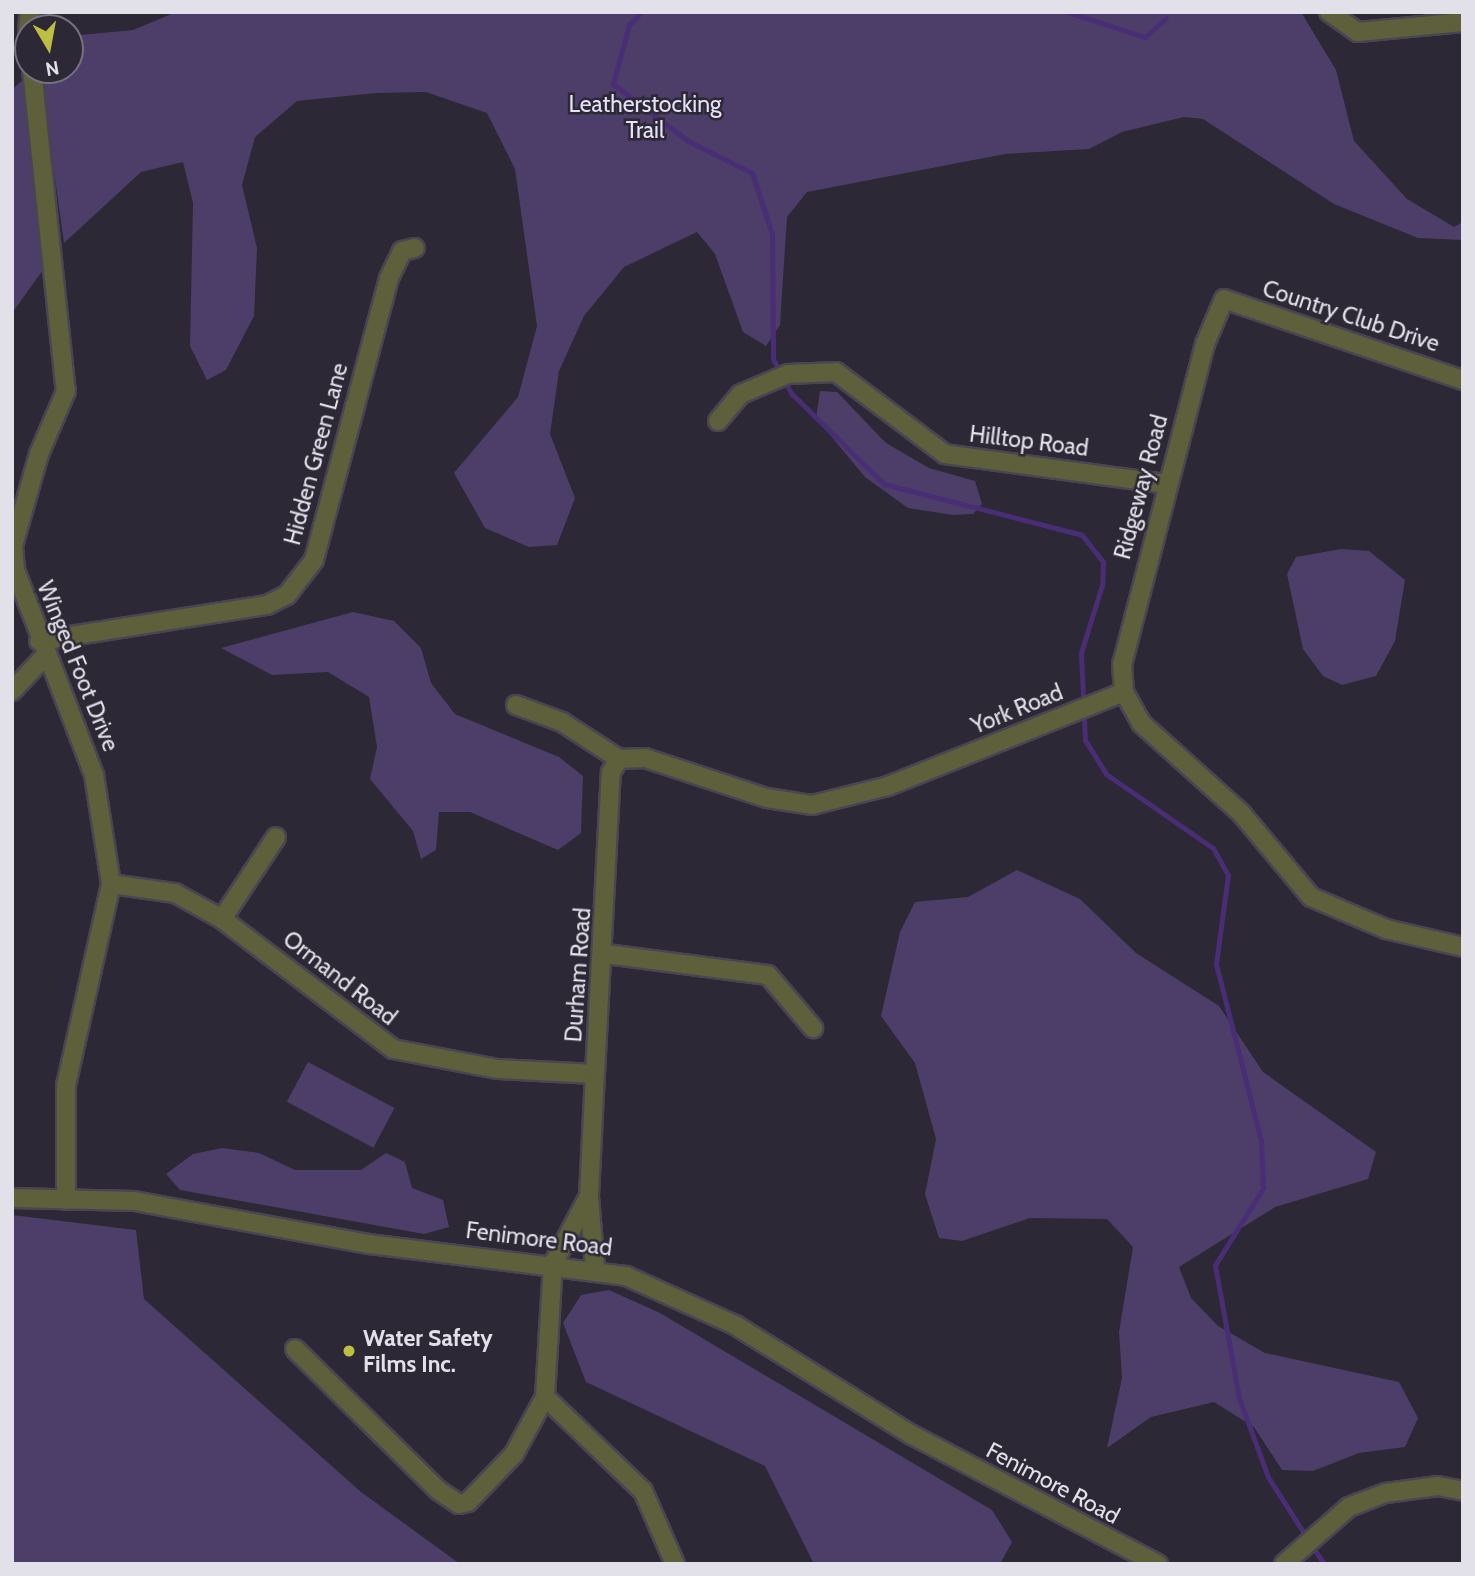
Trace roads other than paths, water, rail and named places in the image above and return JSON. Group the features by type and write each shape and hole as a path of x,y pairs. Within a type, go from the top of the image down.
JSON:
{"street":[{"path":"1329,12 1358,32 1463,22"},
{"name":"Winged Foot Drive","path":"33,84 66,391 39,454 13,546 23,603 94,775 111,884 68,1074 66,1200"},
{"name":"Hidden Green Lane","path":"42,649 254,608 287,595 314,560 389,278 402,251 415,248"},
{"name":"Country Club Drive","path":"1224,299 1463,380"},
{"name":"Ridgeway Road","path":"1124,692 1132,609 1205,344 1224,299"},
{"name":"Hilltop Road","path":"718,421 741,394 780,377 836,372 945,454 1168,484"},
{"path":"12,691 42,649"},
{"path":"1124,692 1141,723 1241,813 1311,897 1386,929 1463,947"},
{"name":"York Road","path":"619,759 645,758 767,798 812,805 877,790 1124,692"},
{"path":"516,705 562,722 619,759"},
{"name":"Durham Road","path":"595,1268 589,1196 595,1074 606,954 611,772 619,759"},
{"path":"222,919 276,837"},
{"name":"Ormand Road","path":"111,884 175,893 222,919 393,1049 498,1069 595,1074"},
{"path":"606,954 768,975 813,1028"},
{"name":"Durham Road","path":"553,1264 589,1196"},
{"name":"Fenimore Road","path":"12,1198 147,1203 369,1244 595,1268 671,1292 736,1325 912,1435 1158,1564"},
{"path":"295,1349 459,1504 481,1491 514,1454 545,1397 553,1264"},
{"path":"545,1397 642,1491 675,1564"},
{"path":"1289,1557 1349,1507 1386,1493 1438,1486 1463,1491"}],"waterway":[{"path":"641,12 629,25 613,84 688,141 752,173 772,234 773,359 792,394 884,484 1082,535 1103,562 1102,585 1081,653 1085,740 1106,774 1213,848 1228,875 1216,964 1261,1140 1263,1188 1215,1265 1239,1398 1268,1477 1307,1538"},
{"path":"1068,12 1145,37 1166,18"},
{"path":"1312,1546 1324,1564"}],"place":[{"name":"Water Safety Films Inc.","path":"349,1351"}],"park label":[{"name":"Leatherstocking Trail","path":"645,117"}]}
